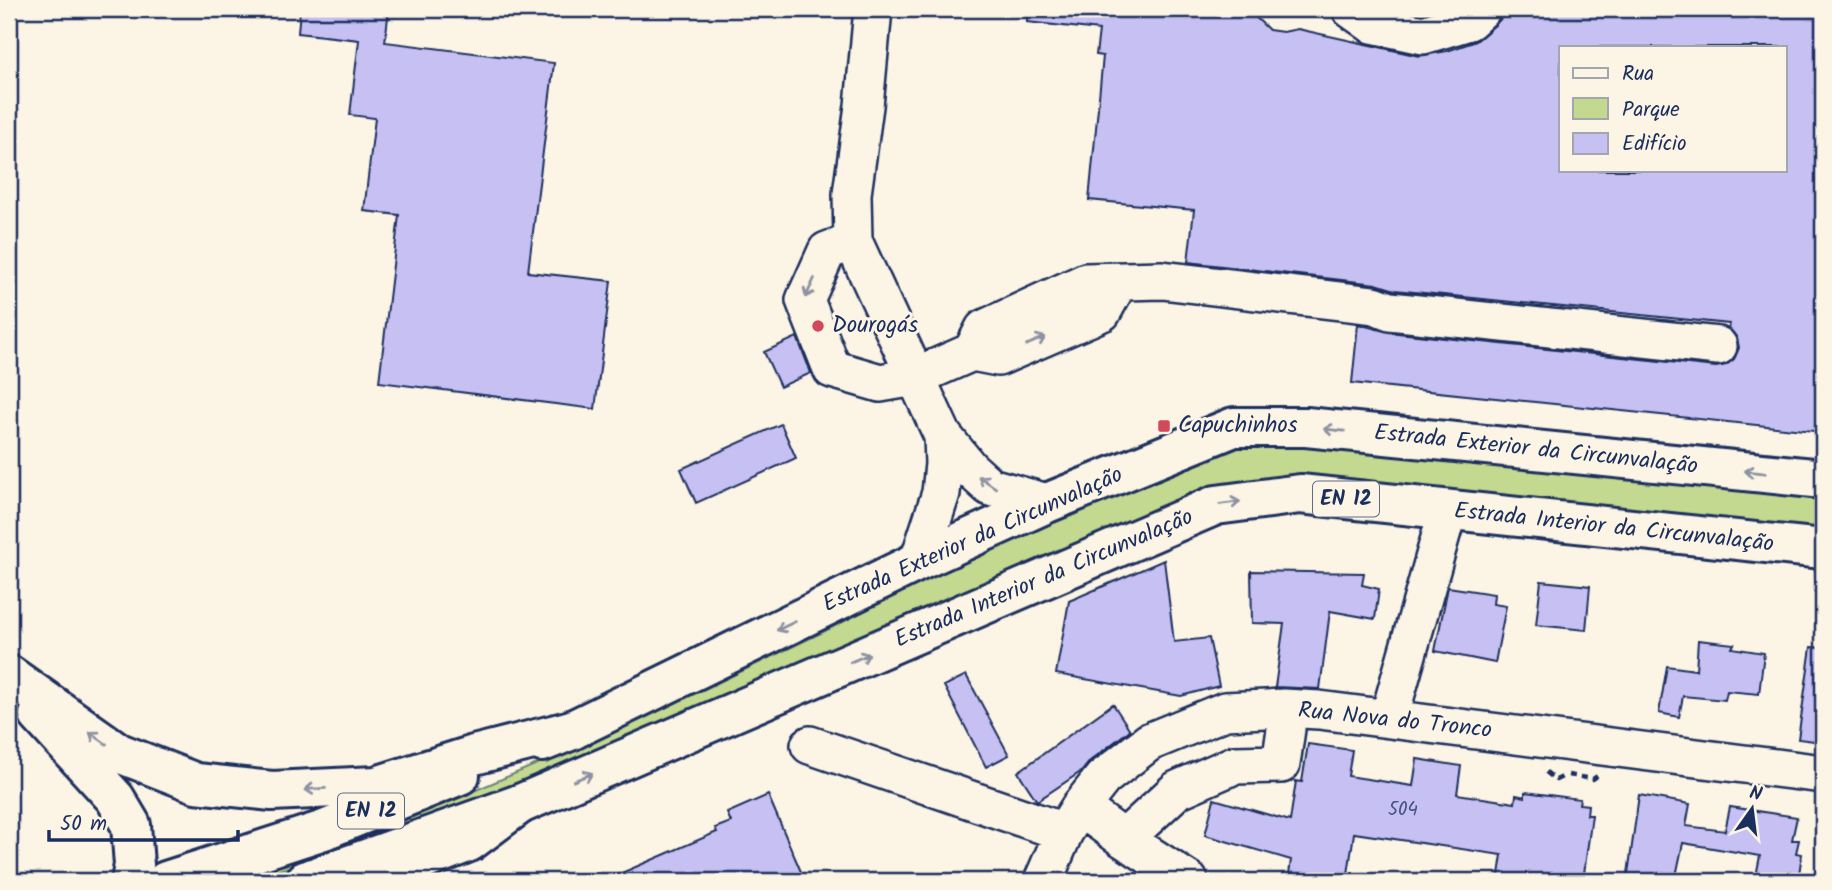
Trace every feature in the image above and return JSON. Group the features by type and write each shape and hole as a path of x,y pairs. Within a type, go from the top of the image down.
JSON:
{"main road":[{"name":"Estrada Exterior da Circunvalação","path":"166,881 324,830 572,730 919,561 1047,503 1234,427 1306,427 1823,479"},
{"name":"Estrada Interior da Circunvalação","path":"305,881 520,804 1216,505 1300,494 1823,550"},
{"path":"9,675 119,753 196,783 259,790 376,786 474,755 572,730"},
{"path":"9,681 115,797 131,825 134,865 131,881"},
{"path":"370,881 469,842 520,804"}],"street":[{"path":"873,9 852,194 853,241 943,436 969,468 990,487 1047,503"},
{"path":"1351,9 1372,24 1423,36 1469,21 1482,9"},
{"path":"853,241 827,251 804,300 832,369 880,383 915,377 972,352 998,357 1102,312 1118,283 1162,280 1374,305 1390,312 1718,346"},
{"path":"919,561 941,494 943,436"},
{"path":"1390,719 1448,510"},
{"path":"1124,839 1177,790 1234,765 1281,764 1286,729 1284,708"},
{"name":"Rua Nova do Tronco","path":"1043,881 1072,819 1103,778 1149,743 1225,711 1284,708 1319,710 1823,774"},
{"path":"810,746 1072,819 1124,839 1189,881"}],"path":[{"path":"1546,772 1556,780 1566,775"}],"green space":[{"path":"1285,439 1823,492 1823,534 1289,480 836,648 579,758 444,811 249,881 220,881 262,869 448,802 638,721 979,553 1233,442"}],"building":[{"path":"300,9 389,9 385,42 554,63 528,272 611,281 595,409 379,382 399,215 364,211 375,118 350,115 359,40 298,33"},
{"path":"1027,9 1247,9 1269,30 1283,32 1298,29 1419,56 1447,51 1476,41 1509,9 1823,9 1823,432 1352,383 1358,324 1388,332 1716,367 1726,365 1734,359 1739,348 1729,324 1395,290 1376,284 1188,262 1194,210 1089,200 1103,56 1096,55 1099,30 1027,22"},
{"path":"797,337 811,373 780,387 764,352"},
{"path":"781,424 796,458 696,503 681,469"},
{"path":"1164,560 1174,642 1209,638 1219,686 1181,696 1056,674 1069,601"},
{"path":"1251,571 1364,573 1362,585 1379,589 1375,619 1330,611 1320,689 1275,687 1284,624 1252,623"},
{"path":"1541,581 1590,586 1586,630 1536,625"},
{"path":"1448,587 1494,594 1493,604 1506,606 1495,663 1435,651"},
{"path":"1698,640 1734,644 1732,648 1764,653 1759,694 1727,691 1725,700 1683,696 1679,717 1659,713 1667,666 1696,670"},
{"path":"1811,647 1823,648 1823,742 1798,739"},
{"path":"966,675 1009,755 986,767 944,686"},
{"path":"1113,704 1130,730 1090,761 1082,771 1037,801 1018,772"},
{"path":"1308,744 1352,750 1348,776 1413,786 1417,759 1461,766 1457,794 1515,803 1516,795 1525,797 1525,792 1580,799 1579,804 1588,805 1587,815 1592,815 1583,881 1498,881 1502,855 1354,833 1347,881 1288,881 1291,860 1205,835 1214,799 1290,821 1296,781 1302,782"},
{"path":"768,795 805,881 603,881 717,832 715,828 731,822 727,813"},
{"path":"1639,795 1690,804 1686,826 1725,831 1730,807 1797,817 1792,840 1799,840 1796,853 1802,854 1798,881 1755,881 1760,856 1683,843 1675,881 1627,881"}],"place":[{"name":"Dourogás","path":"818,326"},
{"name":"Capuchinhos","path":"1164,426"}]}
